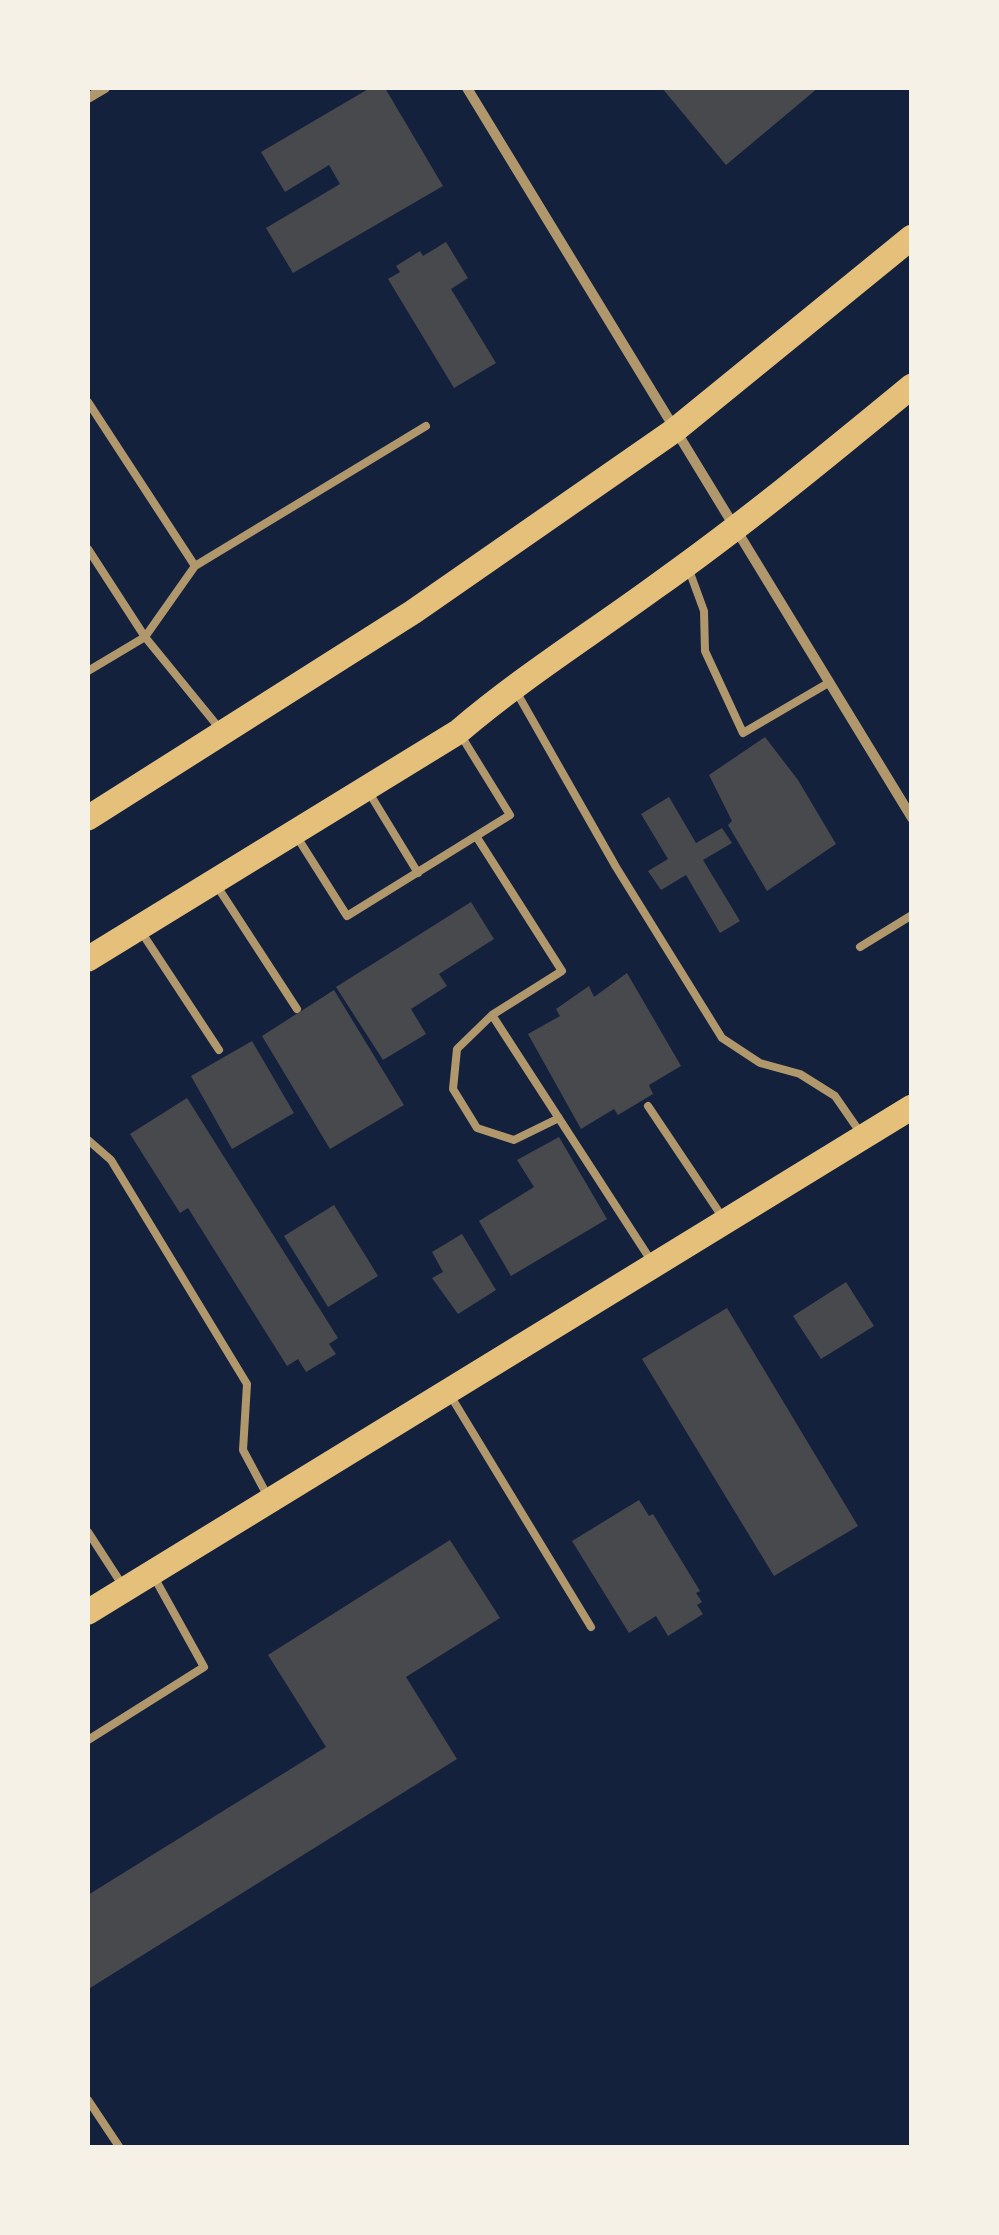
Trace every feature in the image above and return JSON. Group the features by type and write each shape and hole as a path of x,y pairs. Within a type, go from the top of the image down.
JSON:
{"main road":[{"path":"88,818 413,612 675,430 912,238"},
{"path":"88,959 458,732 513,685 735,527 912,386"},
{"path":"88,1612 912,1107"}],"street":[{"path":"88,98 105,88"},
{"path":"467,88 912,818"}],"lane":[{"path":"88,402 195,566"},
{"path":"88,671 145,636 195,566 426,426"},
{"path":"88,549 145,636 224,734"},
{"path":"686,564 704,611 704,651 742,733 830,682"},
{"path":"513,685 616,868 722,1038 760,1063 800,1074 834,1096 863,1137"},
{"path":"295,833 347,916 418,873 510,815 458,732"},
{"path":"366,789 418,873"},
{"path":"476,836 562,971 492,1014 457,1049 453,1089 478,1128 514,1140 559,1118"},
{"path":"214,882 298,1009"},
{"path":"860,947 912,915"},
{"path":"139,928 219,1050"},
{"path":"492,1014 654,1265"},
{"path":"648,1106 725,1222"},
{"path":"88,1140 111,1160 247,1384 242,1450 270,1500"},
{"path":"448,1391 592,1626"},
{"path":"88,1532 125,1589"},
{"path":"88,1740 204,1666 152,1573"},
{"path":"88,2100 120,2148"}],"building":[{"path":"370,88 385,88 443,186 293,273 266,228 340,184 329,165 285,192 261,152"},
{"path":"662,88 818,88 726,165"},
{"path":"446,242 468,278 451,289 496,363 454,388 388,279 400,272 396,266 420,251 423,256"},
{"path":"765,737 798,780 836,844 767,891 728,825 732,821 709,775"},
{"path":"669,797 696,843 722,828 732,843 703,860 740,921 720,933 686,875 661,890 648,871 668,859 641,814"},
{"path":"471,902 494,939 439,974 447,986 411,1009 426,1034 383,1060 336,987"},
{"path":"627,973 681,1066 649,1085 653,1094 618,1115 614,1109 581,1129 528,1034 560,1016 556,1009 589,986 594,997"},
{"path":"334,990 404,1105 330,1149 262,1036"},
{"path":"252,1041 294,1113 232,1149 191,1076"},
{"path":"187,1098 338,1338 329,1344 336,1354 306,1372 298,1359 287,1366 188,1208 180,1213 130,1134"},
{"path":"559,1137 607,1219 511,1276 479,1221 534,1187 517,1160"},
{"path":"334,1205 378,1276 328,1307 284,1236"},
{"path":"462,1234 496,1290 458,1314 432,1278 443,1272 432,1252"},
{"path":"846,1282 874,1326 821,1359 793,1316"},
{"path":"727,1308 858,1526 774,1576 642,1359"},
{"path":"639,1500 649,1516 653,1514 700,1591 696,1593 702,1602 697,1605 703,1614 668,1636 656,1616 629,1633 572,1541"},
{"path":"450,1540 500,1618 406,1677 457,1759 90,1988 88,1895 326,1747 268,1655"}]}
